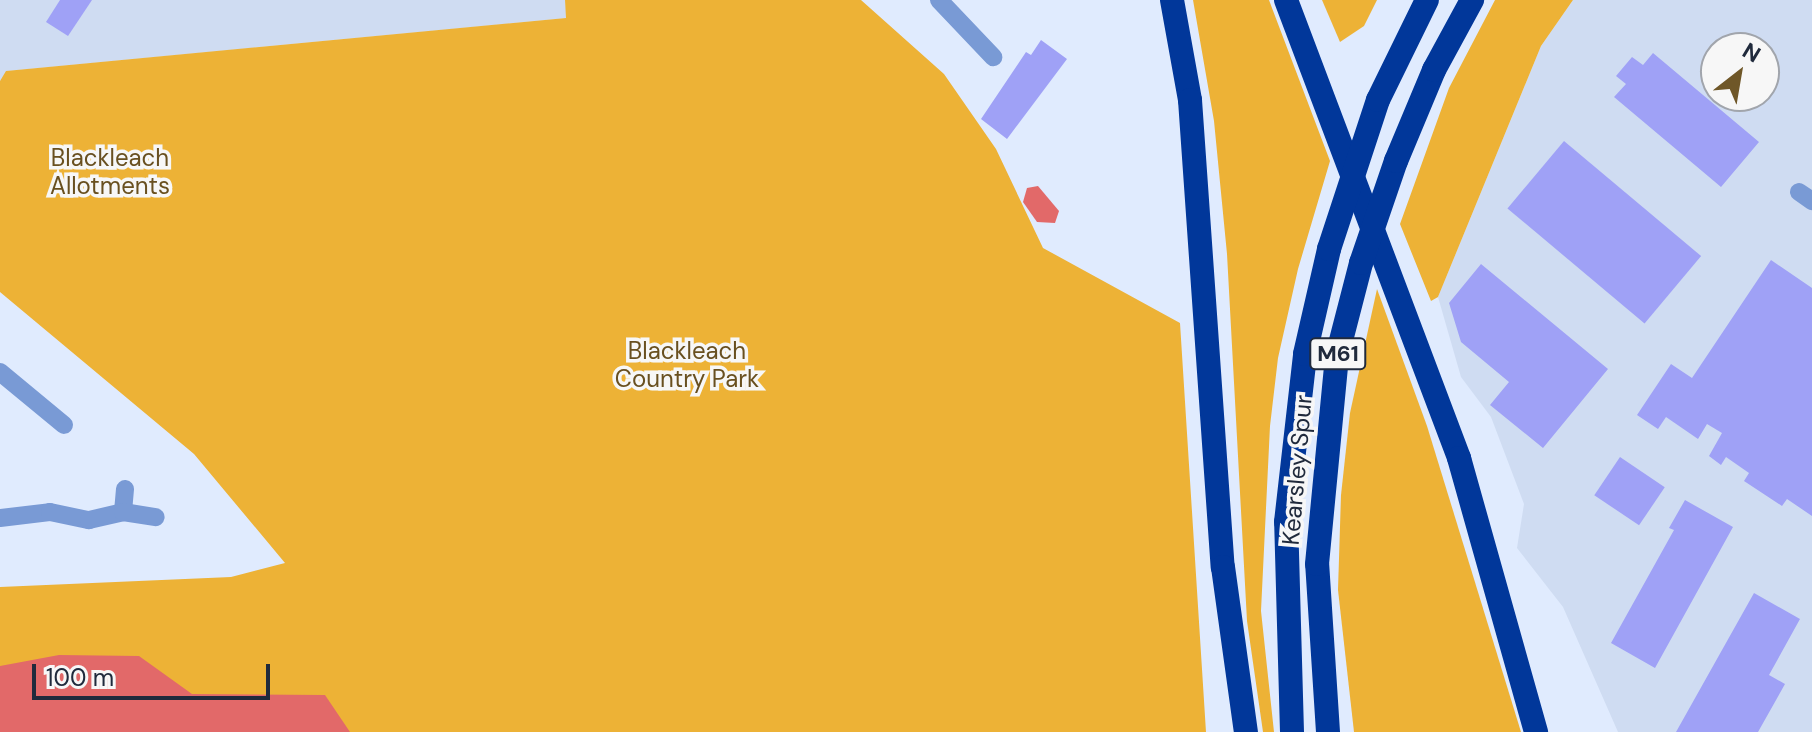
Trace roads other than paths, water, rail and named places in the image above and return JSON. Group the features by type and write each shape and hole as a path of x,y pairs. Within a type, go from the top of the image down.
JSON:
{"highway":[{"path":"1172,0 1190,100 1221,552 1246,732"},
{"path":"1286,0 1336,125 1459,458 1536,732"},
{"name":"Kearsley Spur","path":"1293,725 1286,522 1305,354 1329,249 1378,100 1427,0"},
{"name":"Kearsley Spur","path":"1328,732 1317,564 1337,356 1361,263 1396,161 1434,70 1472,0"}],"street":[{"path":"939,0 993,57"},
{"path":"0,372 64,425"},
{"path":"27,420 41,405"},
{"path":"123,512 125,489"},
{"path":"0,518 63,512 89,520 123,512 156,517"}],"park label":[{"name":"Blackleach Allotments","path":"110,172"},
{"name":"Blackleach Country Park","path":"687,365"}]}
